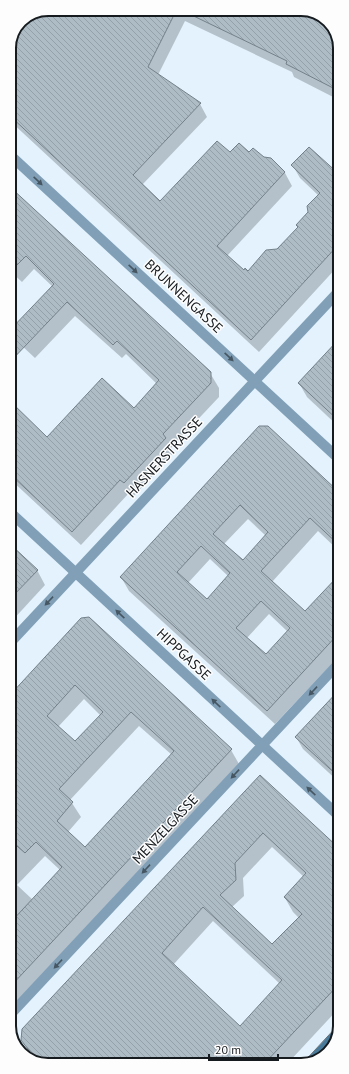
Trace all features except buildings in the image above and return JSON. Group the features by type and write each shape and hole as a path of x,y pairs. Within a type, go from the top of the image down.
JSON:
{"street":[{"name":"BRUNNENGASSE","path":"16,160 333,453"},
{"name":"HASNERSTRASSE","path":"16,637 333,297"},
{"name":"HIPPGASSE","path":"16,518 333,811"},
{"name":"MENZELGASSE","path":"16,1009 333,669"}],"tram line":[{"path":"308,1057 332,1032"}]}
